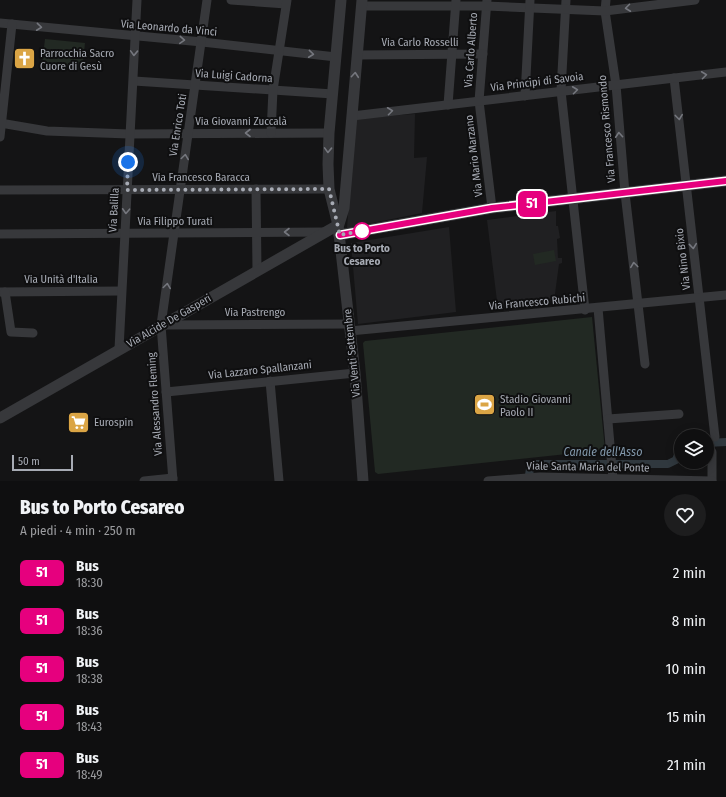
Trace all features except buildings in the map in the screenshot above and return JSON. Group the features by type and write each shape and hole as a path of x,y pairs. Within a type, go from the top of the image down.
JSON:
{"street":[{"name":"Via Balilla","path":"119,349 137,0"},
{"name":"Via Enrico Toti","path":"161,325 207,0"},
{"path":"231,0 286,2 273,90 271,133"},
{"name":"Via Venti Settembre","path":"341,0 329,133 329,189 339,230 355,373 363,481"},
{"path":"566,0 560,91 571,199 585,310"},
{"name":"Via Francesco Rismondo","path":"606,0 605,11 616,85 625,193 645,364"},
{"path":"362,3 530,4 566,10 605,11 661,2 695,0"},
{"name":"Via Venti Settembre","path":"339,230 344,208 362,3"},
{"name":"Via Carlo Alberto","path":"479,101 486,3"},
{"path":"448,105 455,4"},
{"path":"525,96 530,4"},
{"name":"Via Leonardo da Vinci","path":"0,23 135,37 202,42 336,57"},
{"path":"0,137 12,24"},
{"name":"Via Carlo Rosselli","path":"357,54 482,54"},
{"name":"Via Principi di Savoia","path":"352,116 726,72"},
{"name":"Via Nino Bixio","path":"674,78 688,186 715,437"},
{"name":"Via Luigi Cadorna","path":"134,81 333,94"},
{"name":"Via Mario Marzano","path":"479,101 492,208"},
{"name":"Via Giovanni Zuccalà","path":"1,123 47,131 129,134 329,133"},
{"path":"339,230 492,208 726,181"},
{"path":"256,189 257,270"},
{"name":"Via Francesco Baracca","path":"0,190 329,189"},
{"name":"Via Alcide De Gasperi","path":"0,418 257,270 326,232 339,230"},
{"name":"Via Filippo Turati","path":"0,234 326,232"},
{"name":"Via Unità d'Italia","path":"3,292 122,291"},
{"path":"3,292 10,332 33,333"},
{"name":"Via Francesco Rubichi","path":"350,328 585,310 639,303 726,295"},
{"path":"598,308 613,476"},
{"name":"Via Pastrengo","path":"161,325 350,328"},
{"name":"Via Alessandro Fleming","path":"161,325 173,480"},
{"name":"Via Lazzaro Spallanzani","path":"166,392 355,373"},
{"path":"270,381 279,481"},
{"path":"608,419 679,414"},
{"path":"712,469 712,481"},
{"name":"Viale Santa Maria del Ponte","path":"488,481 540,477 613,476 712,481"},
{"path":"144,481 173,480"}],"shaded area":[{"path":"45,39 85,43 82,70 42,65"},
{"path":"415,114 414,158 427,157 422,213 347,228 355,118"},
{"path":"556,211 556,226 558,226 560,238 557,239 558,258 562,258 562,263 559,264 554,301 498,309 487,220"},
{"path":"449,227 456,312 358,324 351,243"},
{"path":"554,250 556,261 535,265 533,254"},
{"name":"Stadio Giovanni Paolo II","path":"592,317 605,450 378,474 375,472 363,343 365,341"}],"waterway":[{"name":"Canale dell'Asso","path":"714,443 726,442"},
{"name":"Canale dell'Asso","path":"528,481 530,469 536,464 668,464 674,461"}],"bus line":[{"name":"51","path":"340,235 492,208 726,181"}],"place":[{"name":"Parrocchia Sacro Cuore di Gesù","path":"25,59"},
{"name":"Bus to Porto Cesareo","path":"362,231"},
{"name":"Stadio Giovanni Paolo II","path":"485,405"},
{"name":"Eurospin","path":"78,422"}],"route":[{"path":"128,162 127,190 329,189 340,235 366,230 362,231"}]}
